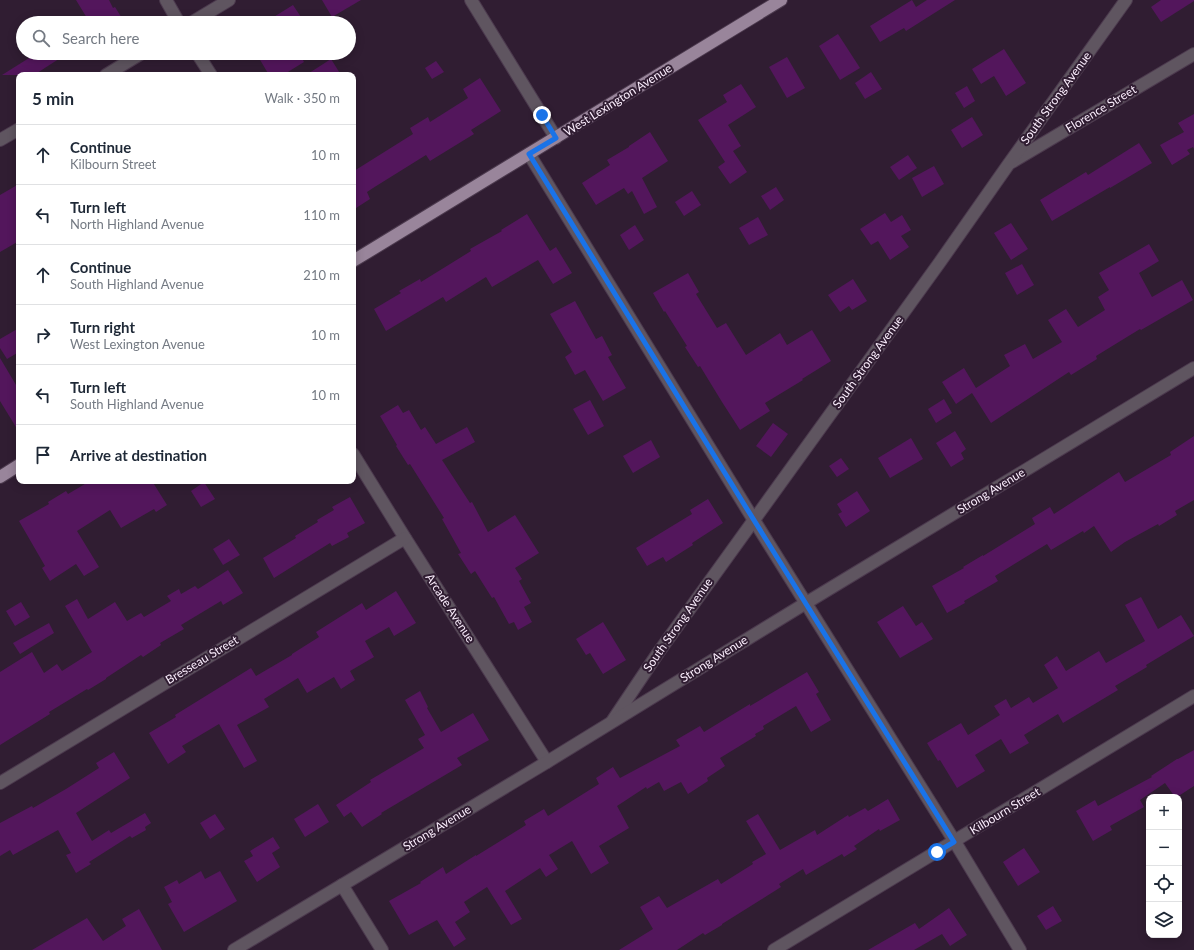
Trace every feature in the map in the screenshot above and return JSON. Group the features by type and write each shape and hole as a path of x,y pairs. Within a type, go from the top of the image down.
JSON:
{"main road":[{"name":"West Lexington Avenue","path":"356,260 778,1"},
{"path":"0,477 16,467"}],"street":[{"path":"166,0 175,16"},
{"path":"202,16 228,0"},
{"path":"471,0 556,138"},
{"name":"South Strong Avenue","path":"610,724 658,653 936,268 1126,0"},
{"name":"Florence Street","path":"1008,165 1194,54"},
{"path":"111,72 131,60"},
{"path":"201,60 209,72"},
{"path":"0,140 16,131"},
{"path":"529,154 1020,950"},
{"name":"Strong Avenue","path":"234,950 548,762 806,602 1194,368"},
{"name":"Arcade Avenue","path":"356,459 548,762"},
{"name":"Bresseau Street","path":"0,783 405,538"},
{"name":"Kilbourn Street","path":"774,950 1194,696"},
{"path":"342,885 382,950"}],"building":[{"path":"76,0 109,0 113,8 115,7 121,16 86,16"},
{"path":"322,0 361,0 334,16 331,16"},
{"path":"912,0 916,7 927,0 955,0 906,31 904,28 880,42 870,26"},
{"path":"1161,0 1194,1 1161,22 1151,7"},
{"path":"293,5 300,16 275,16"},
{"path":"838,34 860,68 840,80 819,46"},
{"path":"1004,49 1026,83 1006,96 994,76 981,84 972,69"},
{"path":"787,57 805,88 787,98 769,67"},
{"path":"26,60 57,60 39,72 16,72 16,75 2,75"},
{"path":"260,60 303,60 304,62 288,72 267,72"},
{"path":"332,60 339,72 311,72"},
{"path":"436,61 444,72 432,79 425,68"},
{"path":"871,72 882,89 865,99 855,83"},
{"path":"480,78 501,111 471,130 474,134 430,161 426,155 367,192 370,199 356,208 356,170 413,134 410,128 428,117 430,122 468,98 463,89"},
{"path":"741,84 756,107 728,125 741,146 733,151 747,172 730,184 718,167 725,162 698,120 727,102 723,95"},
{"path":"967,86 975,101 964,108 955,93"},
{"path":"1194,114 1194,149 1193,147 1187,150 1190,154 1172,165 1160,145 1184,132 1178,123"},
{"path":"972,117 983,135 962,148 951,130"},
{"path":"650,132 668,161 642,178 657,207 644,214 632,191 628,194 624,188 596,205 582,183 610,165 607,160"},
{"path":"1139,143 1152,163 1052,221 1040,200 1086,172 1088,175"},
{"path":"908,155 917,168 899,180 890,167"},
{"path":"934,166 944,184 922,197 912,178"},
{"path":"16,186 16,243 0,252 0,195"},
{"path":"776,187 784,200 770,210 761,196"},
{"path":"692,191 701,205 684,216 675,202"},
{"path":"885,213 891,222 902,215 911,230 901,236 909,247 890,260 878,241 871,245 860,229"},
{"path":"527,214 550,251 556,247 572,273 553,284 538,260 492,287 486,277 446,302 443,297 386,331 374,309 401,293 399,291 420,279 421,282 471,251 470,249 502,231 501,230"},
{"path":"758,217 768,235 749,245 739,228"},
{"path":"1011,223 1028,249 1011,260 994,233"},
{"path":"635,225 644,240 629,250 620,235"},
{"path":"1149,244 1159,261 1139,273 1152,297 1182,280 1193,300 1141,330 1140,329 1096,356 1097,359 1071,375 1069,372 991,423 972,393 956,404 942,382 964,368 976,388 1010,366 1004,355 1025,344 1033,359 1062,342 1048,320 1066,309 1078,327 1105,310 1098,297 1109,290 1099,273"},
{"path":"1022,264 1034,285 1017,295 1005,273"},
{"path":"688,273 699,292 696,294 717,328 726,323 746,355 780,333 787,345 812,330 831,361 765,403 770,411 740,430 700,366 698,367 685,347 687,346 653,293"},
{"path":"853,279 867,301 852,310 849,306 840,312 828,295"},
{"path":"575,301 596,339 602,336 612,355 608,357 626,388 603,401 585,370 575,375 565,357 572,352 550,314"},
{"path":"16,330 16,354 7,359 0,348 0,339"},
{"path":"0,358 16,385 16,427 0,401"},
{"path":"944,399 952,413 936,423 928,409"},
{"path":"590,400 604,426 588,435 573,409"},
{"path":"398,405 403,413 409,410 421,430 425,427 436,444 467,427 475,442 442,460 470,503 472,502 488,532 515,515 539,553 515,568 522,579 519,581 531,603 524,607 532,622 518,630 514,622 509,624 494,597 492,598 475,571 471,574 458,554 461,553 442,519 444,518 410,464 408,465 396,446 397,445 380,416"},
{"path":"773,423 788,434 771,457 756,446"},
{"path":"955,431 966,449 961,453 964,459 951,467 936,443"},
{"path":"1194,436 1194,500 1175,511 1177,515 1159,526 1158,524 1125,542 1111,552 1094,526 1084,533 1083,531 1051,550 1047,544 995,576 998,581 947,613 932,586 1035,524 1032,518 1050,507 1054,514 1119,472 1125,482 1171,455 1170,452"},
{"path":"911,438 923,459 890,478 878,458"},
{"path":"651,440 660,457 633,473 623,456"},
{"path":"841,458 849,469 837,477 829,466"},
{"path":"85,484 154,484 167,505 156,512 154,509 121,528 110,510 77,531 99,567 84,576 76,564 50,581 42,568 45,566 19,521 49,504 48,502 66,491 68,494"},
{"path":"201,484 205,484 215,499 201,507 191,491"},
{"path":"857,491 870,511 846,527 838,514 842,512 837,504"},
{"path":"350,497 365,523 347,533 349,537 332,546 330,543 274,578 263,558 296,538 295,536 334,510 332,507"},
{"path":"708,499 723,523 692,543 693,545 666,562 663,557 647,566 636,548 692,514 690,510"},
{"path":"229,539 240,555 223,565 213,549"},
{"path":"228,570 243,593 223,605 221,601 181,625 184,629 160,643 161,645 143,657 141,655 106,679 49,712 50,714 0,745 0,672 32,652 44,673 57,664 62,671 92,652 65,606 77,599 88,619 115,602 127,621 141,613 144,617 171,601 167,596 179,589 181,594 195,586 198,589"},
{"path":"396,591 416,623 394,636 389,627 365,641 374,657 350,671 355,680 341,689 334,677 307,693 298,678 264,699 269,707 237,725 257,761 244,768 219,724 182,746 186,752 168,764 149,733 176,717 175,715 251,668 256,676 292,655 319,637 316,632 362,603 366,610"},
{"path":"1141,597 1158,629 1181,615 1194,636 1115,686 1118,690 1063,723 1058,714 1024,735 1029,743 1010,754 1001,739 975,755 985,771 957,788 940,760 938,761 927,743 961,723 968,735 1000,715 994,706 1006,699 1011,708 1029,697 1033,703 1058,688 1044,665 1057,656 1066,671 1099,651 1106,663 1145,641 1125,605"},
{"path":"21,602 30,617 15,626 6,611"},
{"path":"903,606 916,626 922,622 933,639 900,658 877,622"},
{"path":"603,622 626,660 603,674 590,653 586,655 576,639"},
{"path":"49,623 54,633 20,654 13,643"},
{"path":"807,672 819,692 816,694 831,720 811,732 796,706 763,726 764,729 755,734 756,736 720,758 725,766 707,778 708,781 688,794 681,782 664,791 659,782 647,789 646,787 617,806 629,828 599,846 609,863 591,874 572,841 549,855 558,869 546,877 540,868 505,891 522,919 511,925 487,887 464,902 470,912 455,922 466,939 454,947 437,920 409,935 389,901 421,883 420,882 443,867 446,874 526,825 524,821 544,809 548,816 599,784 596,778 613,767 620,778 680,746 676,740 700,726 704,732"},
{"path":"420,691 428,707 427,708 441,732 473,713 489,740 457,758 462,765 381,813 382,814 362,827 351,812 344,817 336,805 371,782 370,780 424,748 418,739 425,735 405,700"},
{"path":"1194,750 1194,786 1182,794 1173,794 1165,783 1149,794 1146,794 1146,796 1140,800 1144,807 1110,826 1112,830 1093,841 1076,811 1095,800 1098,806 1152,777 1151,776"},
{"path":"114,752 130,778 76,813 92,841 109,830 111,833 145,813 151,823 145,827 146,830 132,838 130,836 89,862 91,864 76,873 66,855 71,853 58,830 13,855 10,850 0,856 0,823 32,806 33,808 66,789 99,768 96,763"},
{"path":"888,799 900,820 880,831 879,829 854,846 857,849 844,857 842,854 806,875 803,869 779,884 781,887 722,925 705,935 703,933 677,950 619,950 653,929 640,907 659,896 667,908 718,879 721,884 766,854 746,821 758,814 780,850 815,830 817,835 848,815 849,817 865,808 868,811"},
{"path":"318,804 329,822 305,837 294,819"},
{"path":"215,814 225,829 210,839 200,823"},
{"path":"273,837 280,848 272,853 280,867 257,882 244,861 253,856 250,851"},
{"path":"1024,848 1040,872 1018,886 1003,862"},
{"path":"201,871 205,879 220,871 237,901 184,932 168,904 172,902 164,887 177,880 179,884"},
{"path":"1053,906 1062,921 1046,930 1037,916"},
{"path":"949,908 967,935 950,946 942,934 914,950 868,950 915,923 919,929"},
{"path":"139,909 162,950 32,950 87,918 103,941 126,926 122,919"}],"route":[{"path":"542,115 556,138 529,154 954,842 937,852"}]}
